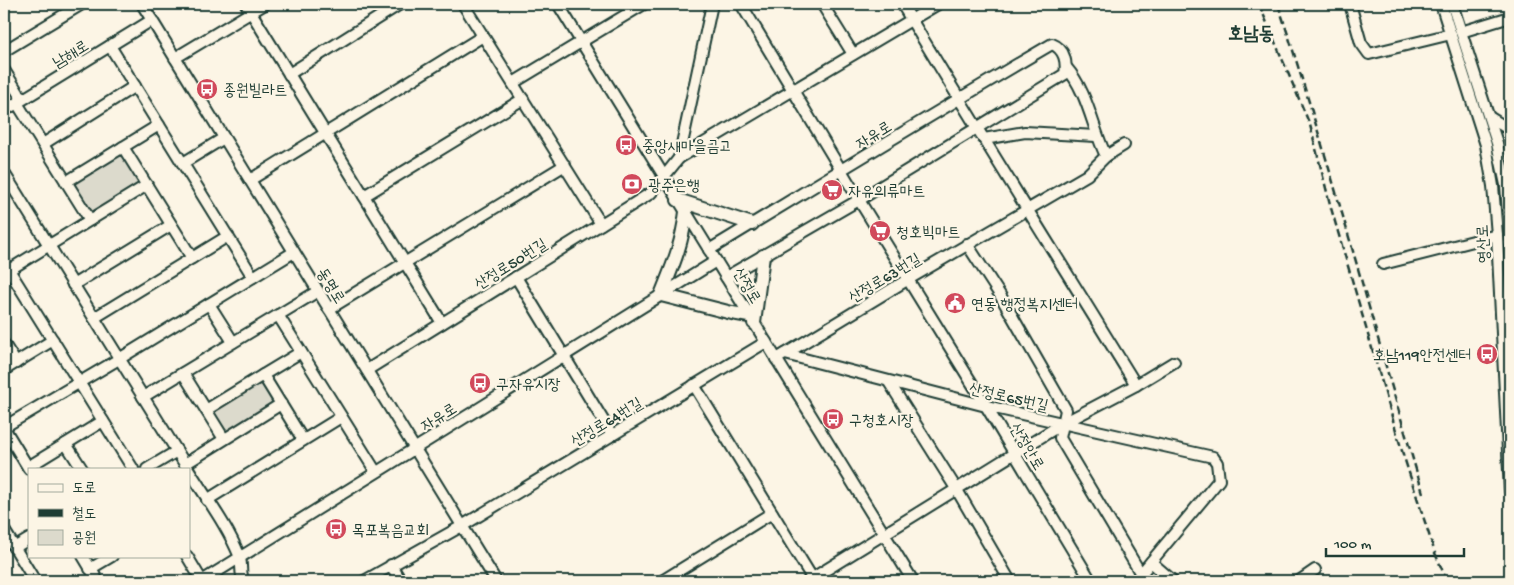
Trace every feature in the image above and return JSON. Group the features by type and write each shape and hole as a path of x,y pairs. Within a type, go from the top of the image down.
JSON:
{"main road":[{"path":"678,200 752,224"},
{"path":"686,212 683,235 661,295 751,319 763,256"}],"street":[{"path":"4,51 82,4"},
{"name":"동명로","path":"142,4 496,581"},
{"path":"175,58 248,8 265,4"},
{"path":"289,74 400,4"},
{"path":"463,4 602,224"},
{"name":"산정로","path":"558,4 751,319 766,342 781,357 884,535 913,581"},
{"path":"513,83 644,4"},
{"path":"679,158 712,4"},
{"name":"산정안로","path":"741,4 1091,581"},
{"path":"822,4 853,54"},
{"path":"902,4 958,99 1028,208 1136,385"},
{"path":"679,158 938,4"},
{"path":"1350,4 1361,43 1369,54 1456,33 1510,17"},
{"name":"영산로","path":"1441,4 1456,33 1505,158 1506,185 1509,200 1510,243"},
{"name":"영산로","path":"1452,4 1456,33 1490,164 1497,235 1508,421 1510,491"},
{"path":"248,8 442,323"},
{"name":"남해로","path":"4,111 152,20"},
{"path":"250,180 483,36"},
{"name":"자유로","path":"710,250 1052,44 1058,46 1067,62 1066,71"},
{"path":"110,46 253,277"},
{"path":"4,70 43,144 90,220"},
{"path":"726,277 859,200 1066,71 1074,76 1092,117 1096,136 1106,156"},
{"path":"43,144 135,86"},
{"path":"364,196 523,98"},
{"path":"1488,117 1510,130"},
{"path":"66,182 159,125"},
{"path":"984,139 1025,132 1096,136"},
{"path":"183,163 224,138"},
{"name":"산정로63번길","path":"781,357 967,244 1087,175 1106,156 1124,145"},
{"path":"123,147 192,258"},
{"name":"산정로50번길","path":"367,370 651,193 679,158"},
{"path":"1490,164 1505,158"},
{"path":"1490,164 1506,169"},
{"path":"329,309 565,165"},
{"path":"4,173 187,468 224,439 281,404"},
{"path":"131,468 6,266 49,245 147,185"},
{"path":"74,285 171,225"},
{"path":"1383,264 1497,235"},
{"path":"94,318 228,236"},
{"path":"967,244 1000,295 1066,410 1060,438 1138,578 1151,562 1172,581"},
{"path":"103,421 29,468 4,428 294,252"},
{"name":"자유로","path":"202,581 716,261"},
{"path":"516,278 612,435"},
{"path":"143,397 318,291"},
{"path":"209,304 233,342"},
{"path":"278,315 376,472"},
{"path":"4,370 53,340"},
{"name":"산정로64번길","path":"364,581 462,526 766,342"},
{"path":"4,344 16,363"},
{"path":"206,410 301,352"},
{"name":"산정로65번길","path":"781,357 1062,424 1213,457 1217,463 1219,480 1151,562"},
{"path":"694,386 812,580 1062,424 1136,385 1174,362"},
{"path":"183,373 224,439"},
{"path":"263,376 303,440"},
{"path":"889,382 957,490 1010,581"},
{"path":"207,500 341,417"},
{"path":"66,444 81,468"},
{"path":"149,468 177,451"},
{"path":"190,473 241,557 241,576 244,581"},
{"path":"662,581 772,513"},
{"path":"5,536 35,581"},
{"path":"14,548 28,540"},
{"path":"83,558 98,581"},
{"path":"90,569 109,558"},
{"path":"188,558 202,581"},
{"path":"391,565 401,581"},
{"path":"1298,581 1315,570"}],"green space":[{"path":"121,151 142,184 91,216 70,183"},
{"path":"262,379 276,401 224,433 210,411"}],"railway":[{"path":"1259,4 1310,125 1331,208 1402,451 1435,553 1447,581"},
{"path":"1278,4 1334,186 1423,493"}],"place":[{"name":"종원빌라트","path":"207,89"},
{"name":"중앙새마을금고","path":"626,145"},
{"name":"광주은행","path":"632,184"},
{"name":"자유의류마트","path":"832,190"},
{"name":"청호빅마트","path":"880,231"},
{"name":"연동 행정복지센터","path":"955,303"},
{"name":"호남119안전센터","path":"1487,354"},
{"name":"구자유시장","path":"480,383"},
{"name":"구청호시장","path":"833,419"},
{"name":"목포복음교회","path":"336,529"}],"district":[{"name":"호남동","path":"1251,32"}]}
